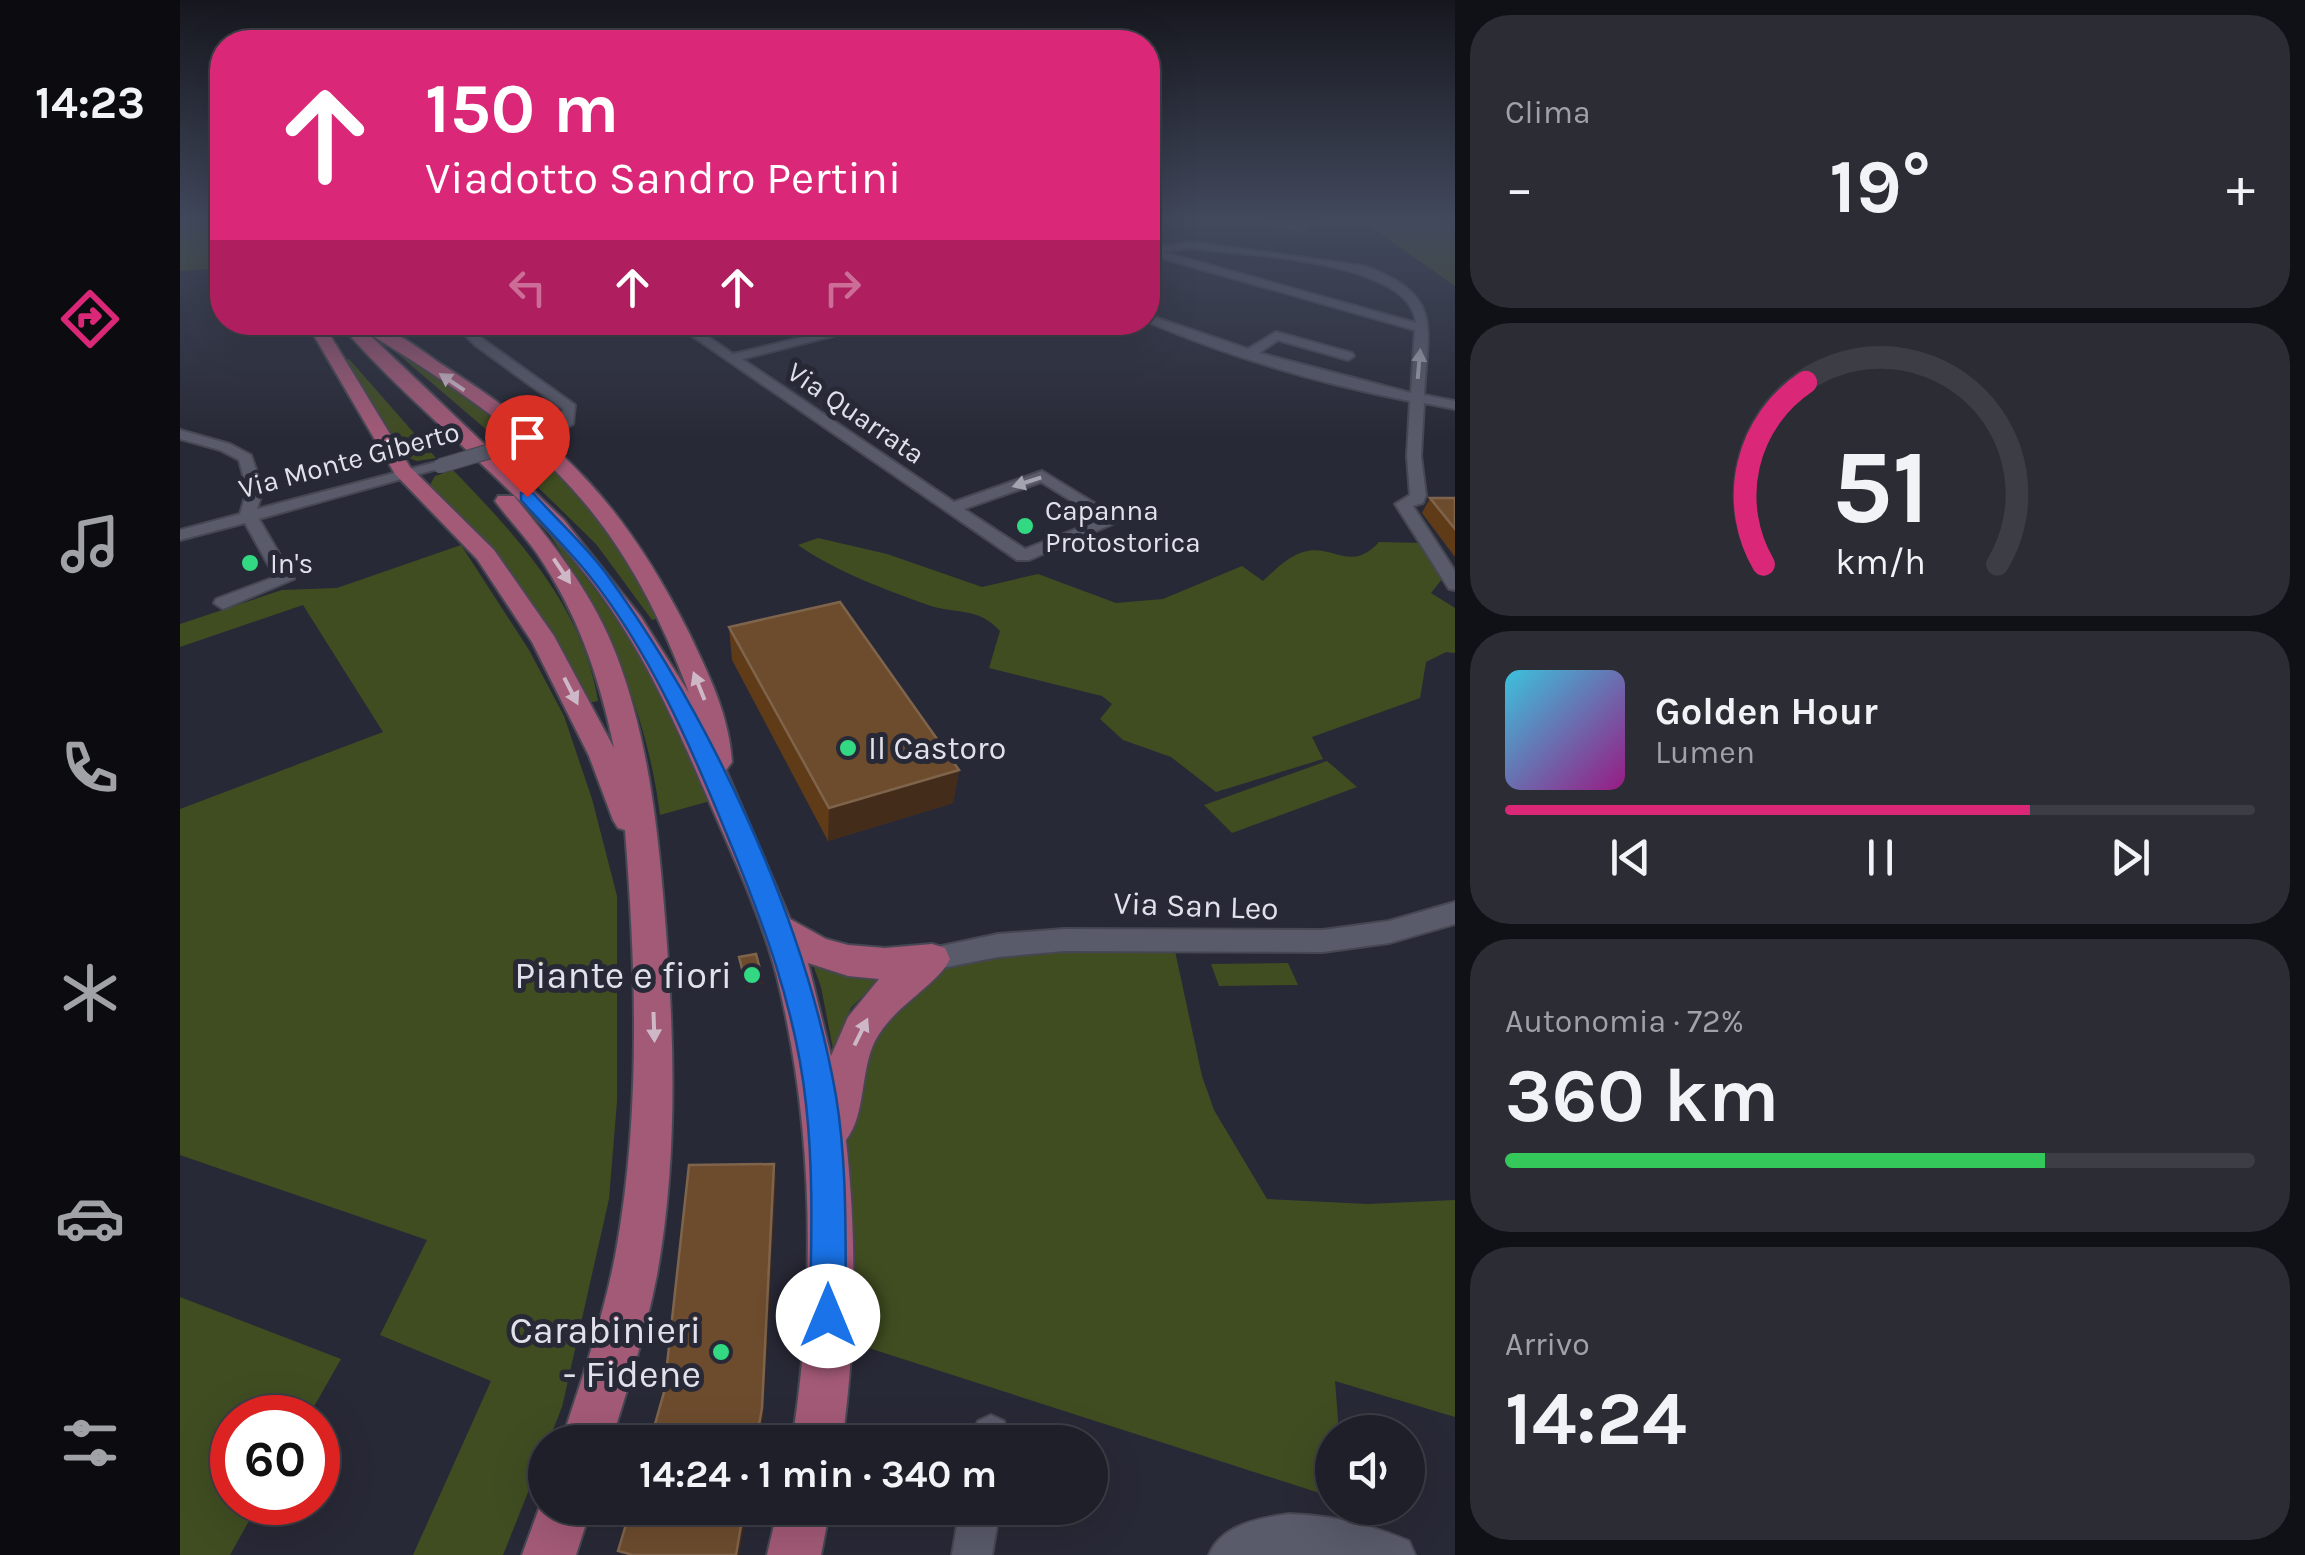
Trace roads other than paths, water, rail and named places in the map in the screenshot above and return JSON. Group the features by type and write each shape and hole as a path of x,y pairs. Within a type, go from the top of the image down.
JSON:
{"main road":[{"path":"322,335 408,475 486,555 545,642 604,756 644,860"},
{"path":"339,335 509,504 570,582 598,639 623,708 633,755 644,860 654,1048 647,1192 626,1312 591,1425"},
{"path":"359,335 578,550 654,656 679,699 716,780 779,930 811,1040 827,1159 828,1340 819,1425"},
{"path":"380,335 532,438 595,497 650,577 704,694 716,738 716,780"},
{"path":"779,930 812,952 839,960 891,964 932,959"},
{"path":"827,1159 840,1090 857,1037 881,998 932,959"},
{"path":"548,1555 559,1525"},
{"path":"794,1555 800,1525"}],"street":[{"path":"1302,295 1421,328"},
{"path":"1405,295 1415,301 1422,315 1415,400 1418,495 1417,500 1403,504 1455,585"},
{"path":"1160,323 1188,336 1415,400 1455,405"},
{"path":"475,335 570,408 569,418 562,425 532,438"},
{"name":"Via Quarrata","path":"698,335 1022,556 1114,520 1042,476 956,511"},
{"path":"732,358 828,335"},
{"path":"1249,354 1276,336 1348,356"},
{"path":"180,434 225,446 246,458 256,490 248,514 285,579 223,603"},
{"name":"Via Monte Giberto","path":"180,535 532,438"},
{"name":"Via San Leo","path":"932,959 984,946 1060,938 1236,946 1318,943 1380,933 1455,913"},
{"path":"972,1555 977,1525"},
{"path":"1229,1555 1255,1541 1313,1535 1334,1537 1395,1555"}],"place":[{"name":"Capanna Protostorica","path":"1025,526"},
{"name":"In's","path":"250,563"},
{"name":"Il Castoro","path":"848,748"},
{"name":"Piante e fiori","path":"752,975"},
{"name":"Carabinieri - Fidene","path":"721,1352"}]}
